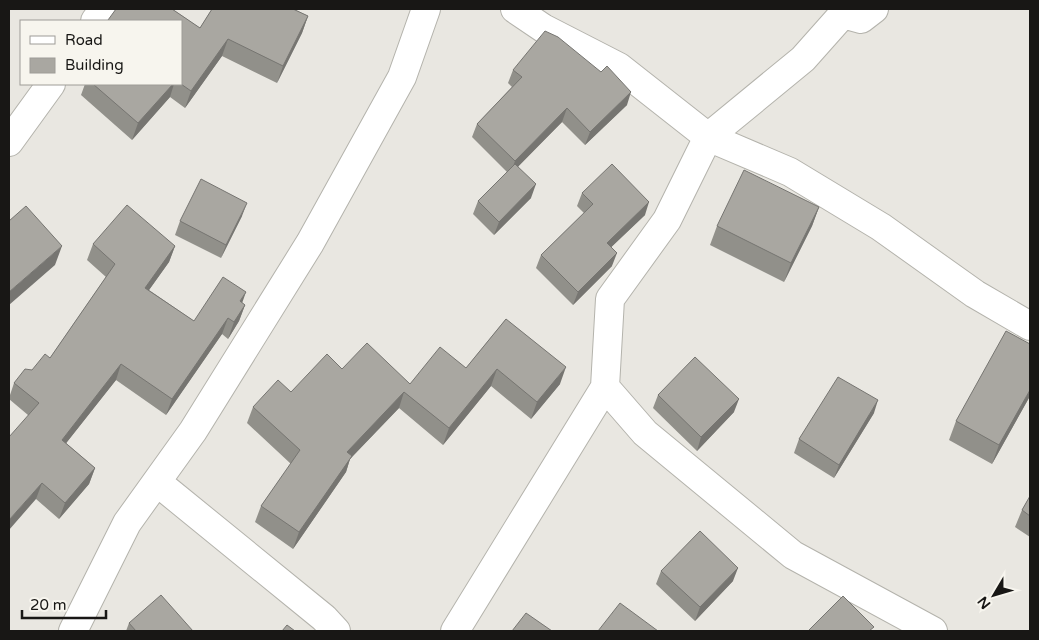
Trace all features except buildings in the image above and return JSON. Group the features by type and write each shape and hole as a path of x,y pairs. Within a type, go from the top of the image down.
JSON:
{"street":[{"path":"96,20 104,9"},
{"path":"73,631 127,523 193,430 310,243 402,77 426,9"},
{"path":"515,9 543,28 619,67 708,137 790,172 881,227 975,294 1030,326"},
{"path":"455,631 605,387 610,299 667,220 708,137 803,59 843,14 860,20 874,9"},
{"path":"9,142 50,85"},
{"path":"605,387 646,433 793,556 933,631"},
{"path":"157,482 324,618 336,631"}]}
